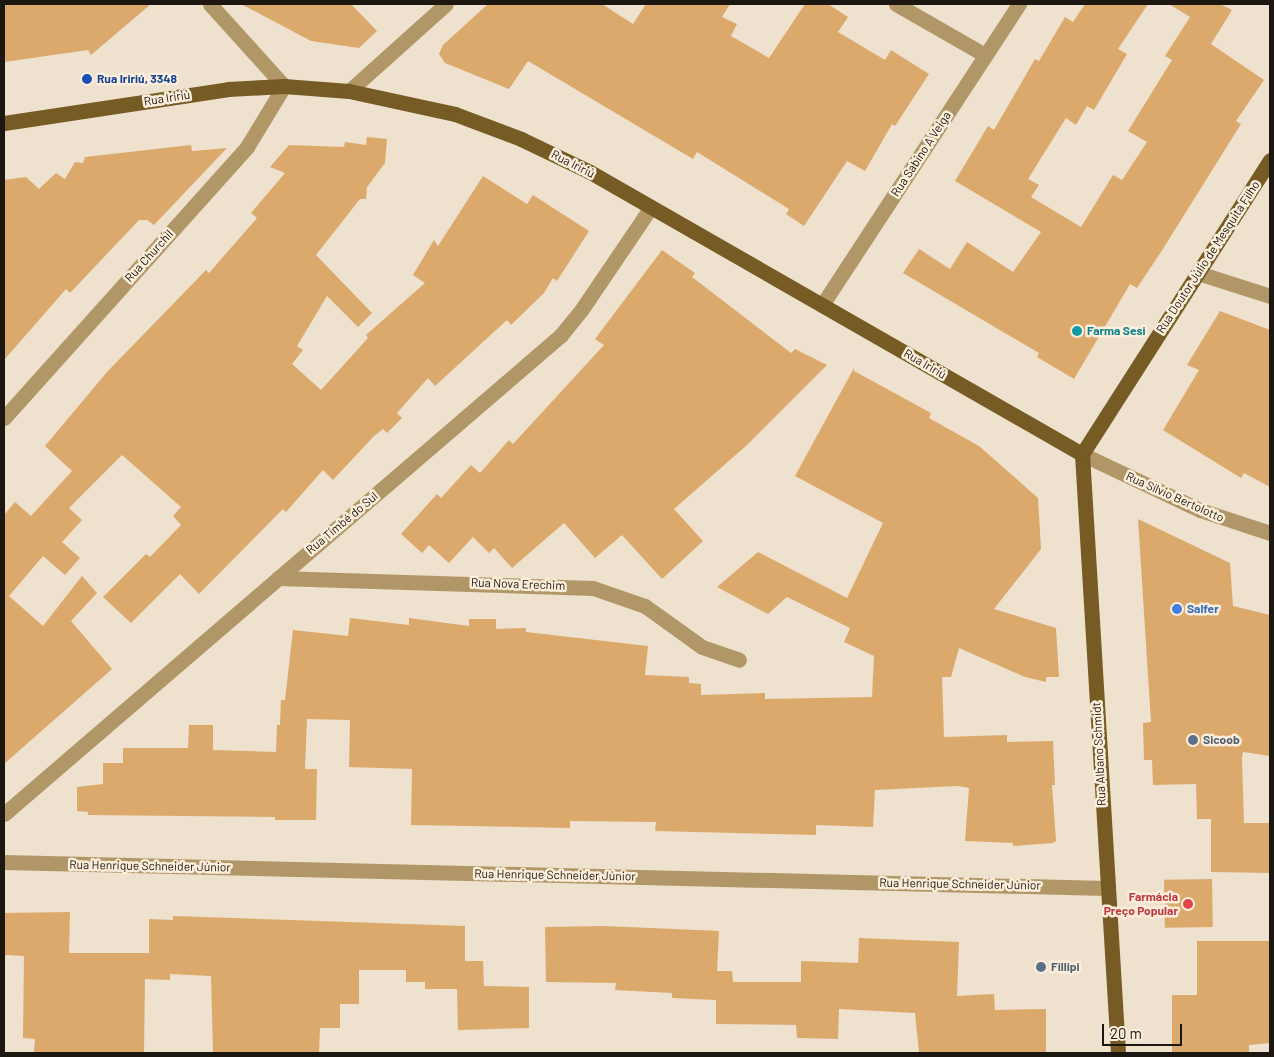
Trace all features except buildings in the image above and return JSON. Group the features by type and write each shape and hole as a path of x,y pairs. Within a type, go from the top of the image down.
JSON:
{"main road":[{"name":"Rua Iririú","path":"4,123 228,89 284,86 350,91 445,112 521,139 590,172 1082,454"},
{"name":"Rua Doutor Júlio de Mesquita Filho","path":"1082,454 1270,160"},
{"name":"Rua Albano Schmidt","path":"1082,454 1118,1053"}],"street":[{"path":"210,4 284,86"},
{"path":"350,91 446,4"},
{"path":"896,4 986,56"},
{"name":"Rua Sabino A Veiga","path":"822,305 1019,4"},
{"name":"Rua Churchil","path":"4,418 247,147 284,86"},
{"name":"Rua Timbé do Sul","path":"4,814 561,334 582,309 651,207"},
{"path":"1198,273 1270,296"},
{"name":"Rua Sílvio Bertolotto","path":"1082,454 1200,510 1270,533"},
{"name":"Rua Nova Erechim","path":"278,578 593,588 646,606 702,647 739,660"},
{"name":"Rua Henrique Schneider Júnior","path":"4,862 1107,888"}],"place":[{"name":"Rua Iririú, 3348","path":"87,79"},
{"name":"Farma Sesi","path":"1077,331"},
{"name":"Salfer","path":"1177,609"},
{"name":"Sicoob","path":"1193,740"},
{"name":"Farmácia Preço Popular","path":"1188,904"},
{"name":"Fillipi","path":"1041,967"}]}
